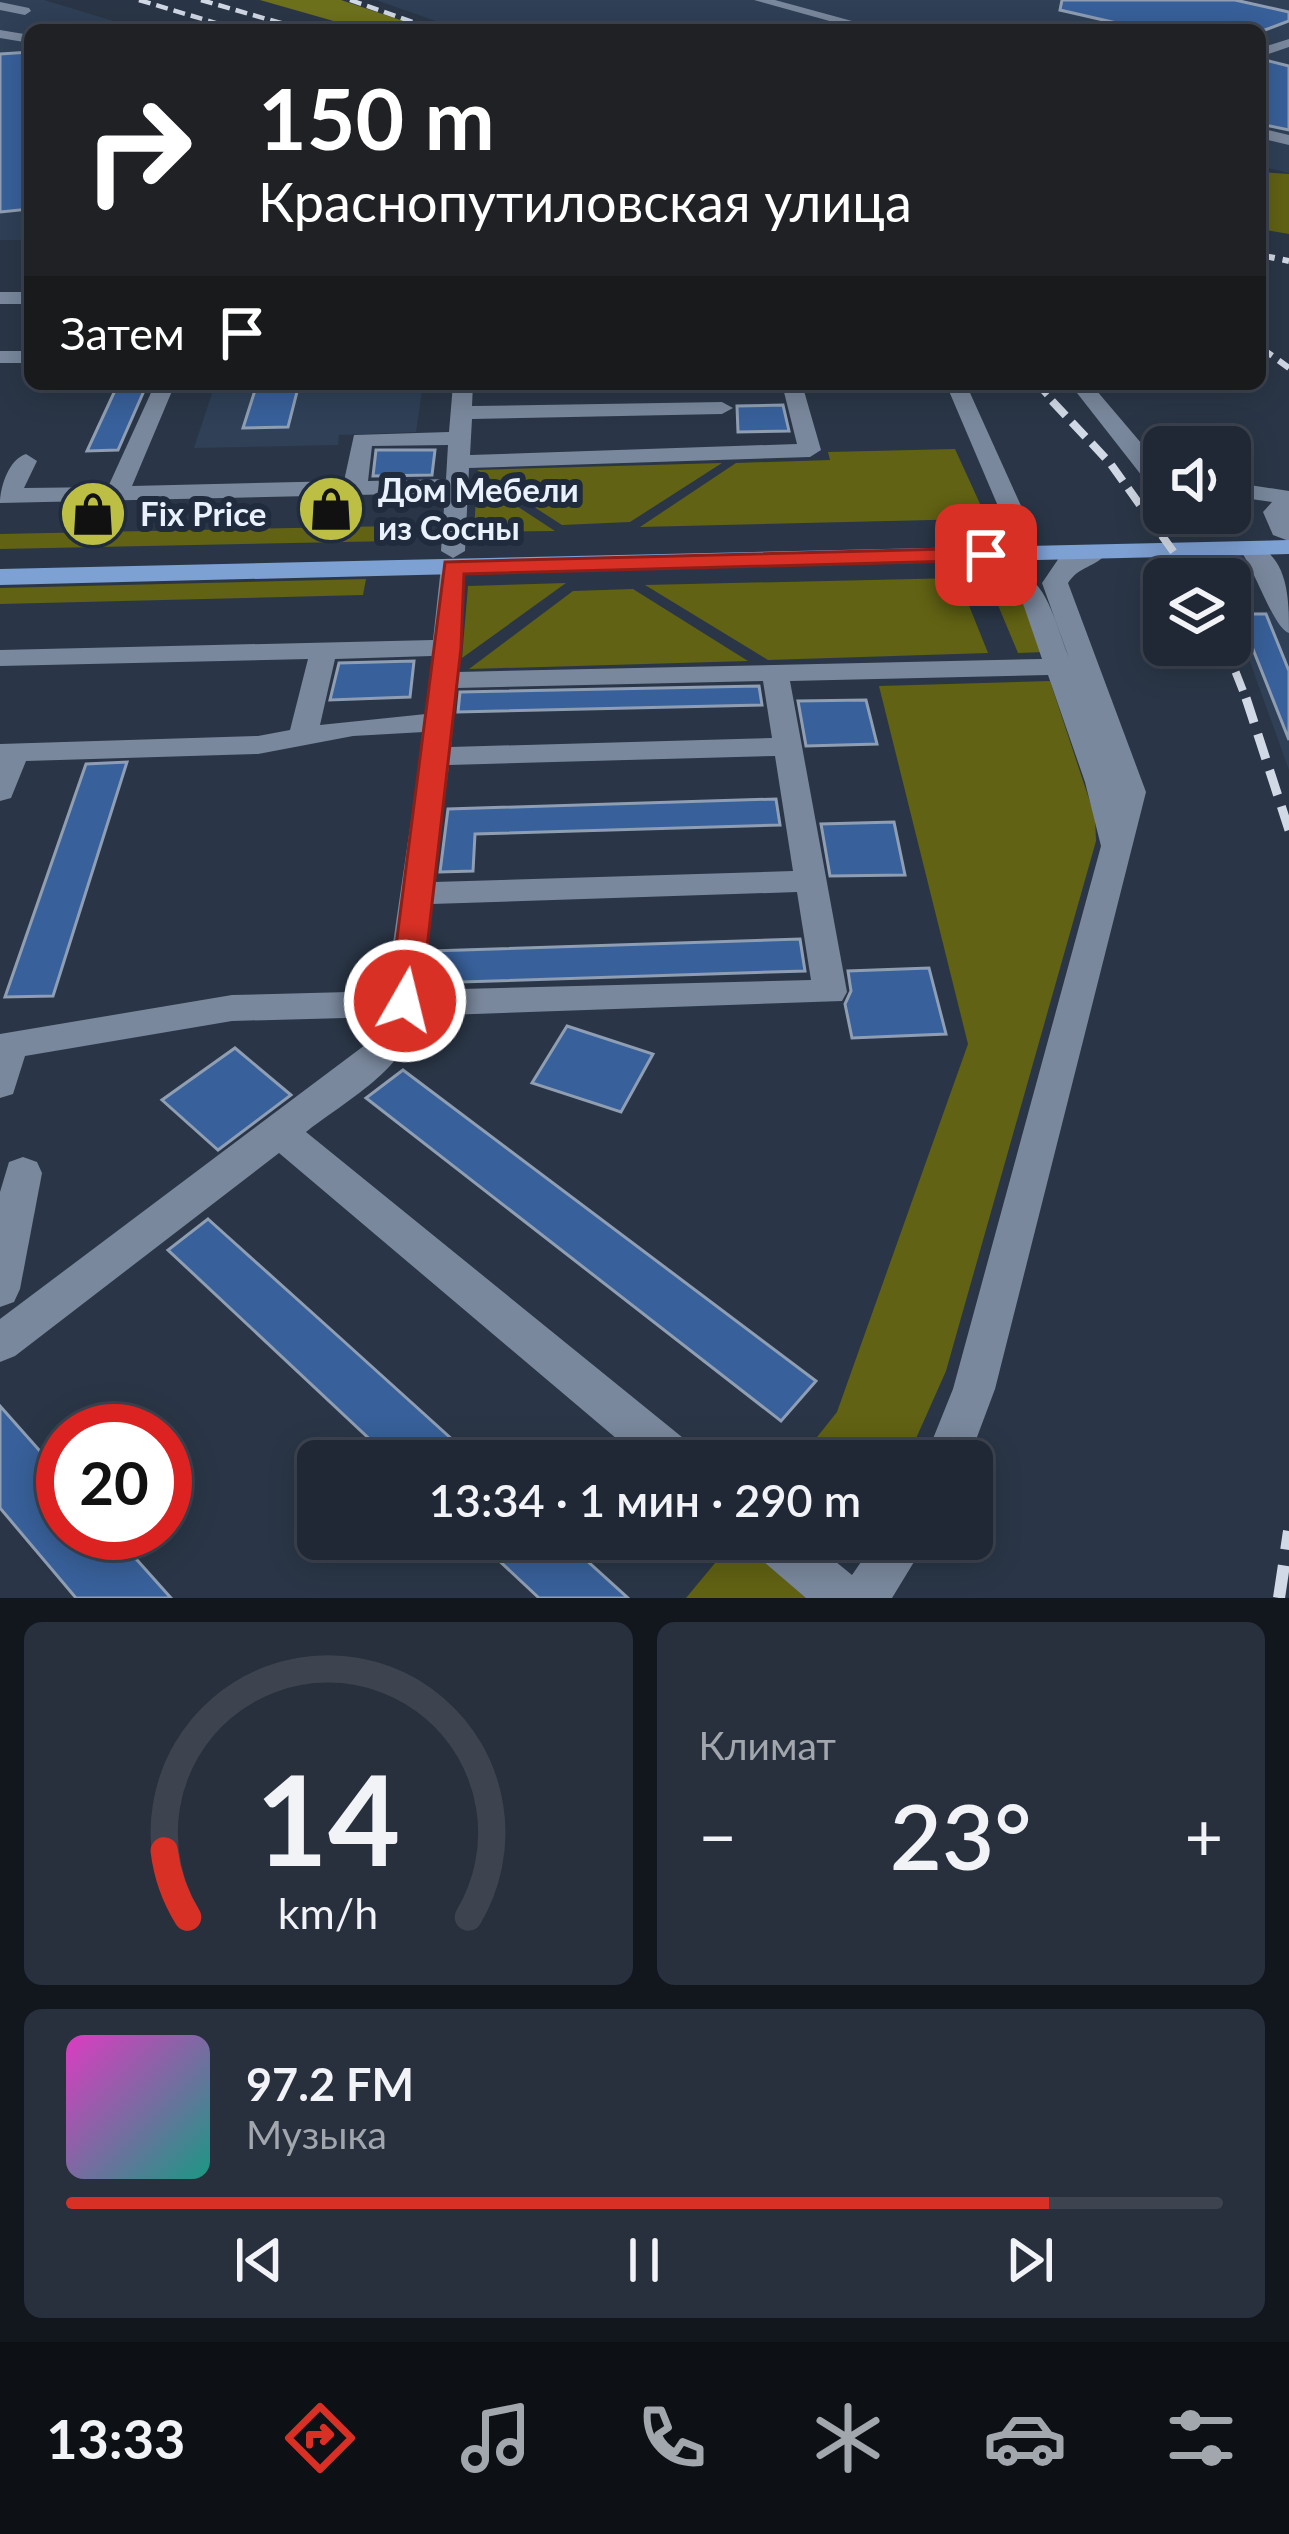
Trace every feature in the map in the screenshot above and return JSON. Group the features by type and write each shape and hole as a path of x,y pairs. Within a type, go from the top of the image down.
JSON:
{"main road":[{"path":"0,578 1024,539 1288,539"},
{"path":"0,562 954,556 1252,550 1288,539"}],"street":[{"path":"760,0 856,24"},
{"path":"798,8 829,0"},
{"path":"0,6 25,11"},
{"path":"117,494 162,390"},
{"path":"3,1334 280,1132 378,1055 397,1034 447,664 463,390"},
{"path":"719,390 730,454"},
{"path":"355,488 362,440 458,450 730,454 810,450 794,390"},
{"path":"959,390 1024,539"},
{"path":"1085,390 1143,461"},
{"path":"4,496 355,488 458,450 722,408"},
{"path":"4,496 26,461"},
{"path":"1251,493 1289,499"},
{"path":"1288,539 1274,512 1289,499"},
{"path":"1252,550 1267,567 1289,625"},
{"path":"1074,667 1055,583 1068,563 1095,553"},
{"path":"954,556 995,566 1029,585 1074,667 1131,792 974,1389 954,1440"},
{"path":"0,658 323,650 447,664 775,672 1074,667"},
{"path":"303,736 323,650"},
{"path":"0,1084 5,1047 232,1008 830,992 775,672"},
{"path":"0,790 8,753 258,745 353,727 438,739 787,747"},
{"path":"419,893 811,881"},
{"path":"280,1132 652,1440"},
{"path":"0,1288 23,1173"},
{"path":"797,1560 843,1598"},
{"path":"864,1598 890,1560"}],"shaded area":[{"path":"0,0 44,0 123,24 24,24 24,240 0,240"},
{"path":"260,0 341,0 412,24 344,24"},
{"path":"376,0 1289,0 1289,173 1266,167 1266,24 444,24"},
{"path":"1266,172 1289,174 1289,234 1266,230"},
{"path":"213,390 422,390 416,432 339,435 338,445 194,448"},
{"path":"955,449 981,506 974,507 974,519 640,527 736,463 830,460 828,452"},
{"path":"722,463 630,522 562,525 477,470"},
{"path":"477,480 555,531 474,532"},
{"path":"395,526 393,541 0,549 0,534"},
{"path":"958,578 988,653 768,660 645,585"},
{"path":"366,579 363,595 0,604 0,588"},
{"path":"566,583 462,658 468,586"},
{"path":"1017,585 1046,652 1018,653 990,586"},
{"path":"633,589 748,661 469,669 573,591"},
{"path":"1289,611 1289,770 1251,665 1251,612"},
{"path":"1050,681 1095,817 1096,841 946,1371 915,1440 815,1440 837,1412 968,1044 879,686"},
{"path":"718,1560 764,1560 808,1598 686,1598"}],"building":[{"path":"1062,0 1235,0 1289,12 1289,21 1266,30 1266,24 1121,24 1060,10"},
{"path":"24,52 24,210 0,212 0,54"},
{"path":"1266,60 1289,66 1289,130 1266,125"},
{"path":"115,390 144,390 118,450 87,451"},
{"path":"255,390 297,390 288,427 243,428"},
{"path":"783,405 789,431 738,432 737,406"},
{"path":"376,450 435,450 432,475 373,476"},
{"path":"1251,614 1266,614 1289,671 1289,740 1251,644"},
{"path":"414,661 410,697 330,700 339,663"},
{"path":"759,686 762,705 458,712 460,692"},
{"path":"866,700 877,744 806,746 798,701"},
{"path":"127,762 53,996 5,997 86,764"},
{"path":"776,799 780,825 475,834 473,871 440,872 448,809"},
{"path":"894,822 905,875 830,876 821,824"},
{"path":"800,939 805,971 428,983 431,951"},
{"path":"929,968 946,1034 852,1038 845,1004 851,991 848,971"},
{"path":"567,1026 653,1054 621,1112 532,1083"},
{"path":"235,1048 291,1095 218,1150 162,1100"},
{"path":"403,1070 816,1381 781,1421 366,1098"},
{"path":"208,1219 453,1440 371,1440 168,1250"},
{"path":"0,1406 36,1447 36,1551 0,1508"},
{"path":"44,1560 137,1560 171,1598 76,1598"},
{"path":"498,1560 586,1560 628,1598 539,1598"}],"railway":[{"path":"139,0 219,24"},
{"path":"201,0 284,24"},
{"path":"350,0 418,24"},
{"path":"1266,256 1289,261"},
{"path":"1266,351 1289,368"},
{"path":"1042,390 1055,404"},
{"path":"1052,401 1110,463 1178,558"},
{"path":"1233,666 1247,701"},
{"path":"1247,701 1289,830"},
{"path":"1279,1598 1289,1531"}],"place":[{"name":"Дом Мебели из Сосны","path":"331,509"},
{"name":"Fix Price","path":"93,514"}],"route":[{"path":"405,1001 448,648 453,567 986,555"}]}
